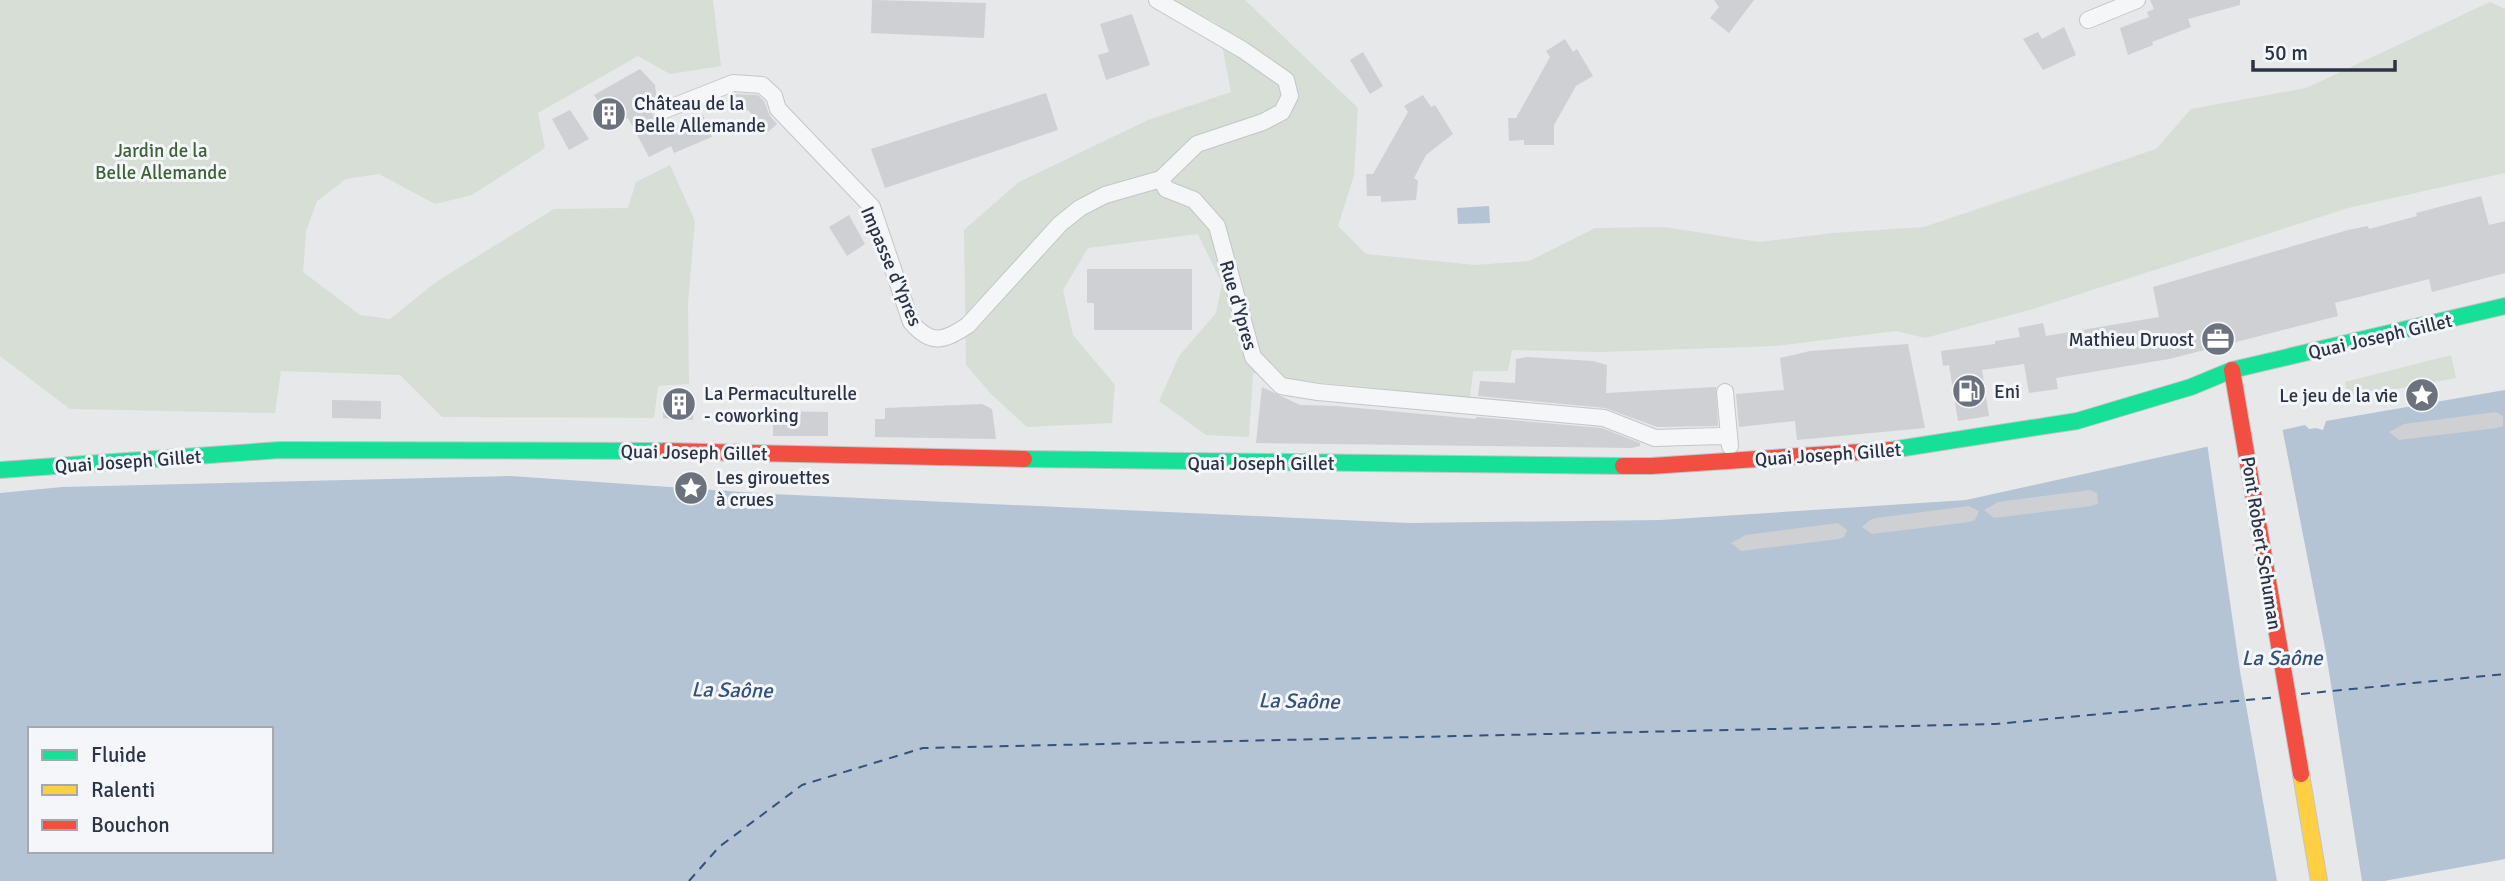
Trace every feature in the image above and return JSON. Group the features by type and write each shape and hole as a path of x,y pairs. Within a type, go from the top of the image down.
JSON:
{"main road":[{"name":"Quai Joseph Gillet","path":"0,470 280,450 689,451 1112,461 1626,466 1732,461 1909,449 2077,421 2191,387 2232,370 2505,306"},
{"name":"Pont Robert Schuman","path":"2232,370 2319,881"}],"street":[{"path":"1157,0 1243,50 1286,79 1290,96 1282,112 1263,122 1197,144 1160,179"},
{"path":"2088,20 2137,0"},
{"name":"Impasse d'Ypres","path":"662,111 733,83 762,85 774,96 778,109 872,206 911,322 922,335 936,340 952,336 968,325 1060,224 1080,208 1105,195 1160,179"},
{"name":"Rue d'Ypres","path":"1160,179 1166,188 1194,200 1217,226 1253,356 1281,386 1331,394 1604,418 1655,438 1728,438"},
{"path":"1725,393 1732,461"}],"green space":[{"name":"Jardin de la Belle Allemande","path":"0,0 713,0 721,66 670,74 638,56 538,113 545,148 472,195 435,204 379,174 346,179 317,201 306,231 303,272 360,315 390,319 436,282 554,209 628,208 636,182 670,165 695,221 688,303 689,384 658,386 654,418 442,417 400,375 281,371 275,413 70,409 0,356"},
{"path":"1172,0 1245,0 1358,108 1354,175 1338,226 1366,254 1475,265 1529,261 1595,228 1665,227 1759,242 1833,233 1924,227 2156,149 2191,109 2306,88 2490,2 2505,9 2505,173 2348,208 2033,309 1925,338 1896,331 1775,346 1601,352 1512,350 1508,371 1473,371 1470,397 1292,380 1253,373 1249,437 1206,435 1159,401 1179,356 1216,313 1222,284 1198,234 1088,248 1063,290 1073,335 1115,385 1112,423 1027,427 992,395 966,365 964,230 1019,182 1148,120 1231,92 1218,24"},
{"path":"2451,355 2456,378 2348,398 2345,382"}],"water":[{"path":"1489,206 1490,223 1458,224 1457,208"},
{"name":"La Saône","path":"2505,390 2505,859 2384,881 0,881 0,493 62,487 511,476 772,494 1409,523 1660,520 1966,500 2305,425 2309,429 2323,430 2326,421"}],"pier":[{"path":"2282,427 2326,653 2362,881 2277,881 2240,671 2207,443"}],"building":[{"path":"872,0 986,3 984,38 871,33"},
{"path":"1714,0 1754,0 1729,33 1710,18 1719,7"},
{"path":"2150,0 2240,0 2240,5 2188,19 2191,27 2152,42 2153,45 2128,55 2120,28 2149,17 2147,12 2154,9"},
{"path":"1132,14 1150,65 1106,80 1098,55 1109,52 1100,24"},
{"path":"2064,27 2076,55 2043,70 2023,39 2038,32 2042,39"},
{"path":"1565,39 1573,52 1577,49 1593,76 1576,86 1554,125 1554,145 1524,145 1524,140 1509,141 1508,118 1516,118 1550,57 1546,51"},
{"path":"1363,52 1383,86 1370,94 1350,60"},
{"path":"640,69 655,85 657,102 652,114 659,121 662,132 703,115 712,137 674,153 671,146 649,157 628,118 614,125 594,95"},
{"path":"1046,93 1058,130 885,188 871,149"},
{"path":"731,95 758,95 777,124 768,132 748,110 741,113"},
{"path":"1423,95 1431,107 1435,105 1453,134 1426,155 1414,178 1418,181 1416,200 1381,202 1381,196 1367,196 1366,174 1373,174 1408,112 1404,106"},
{"path":"570,110 589,139 569,150 552,119"},
{"path":"2481,196 2489,225 2505,221 2505,273 2432,292 2429,279 2335,303 2338,316 2169,359 2056,378 2058,389 2029,393 2024,364 1982,370 1989,416 1958,421 1949,365 1943,366 1941,351 1995,344 1995,341 2020,337 2018,328 2043,323 2046,336 2159,317 2153,287 2348,230 2368,226 2369,229"},
{"path":"849,215 865,244 847,256 829,227"},
{"path":"1087,269 1192,269 1192,330 1094,330 1094,303 1087,303"},
{"path":"1908,344 1925,428 1797,440 1795,421 1739,427 1736,394 1784,390 1780,358 1810,351"},
{"path":"1527,357 1593,361 1607,365 1606,393 1716,387 1718,426 1657,427 1605,408 1478,396 1480,381 1515,383 1516,359"},
{"path":"1262,387 1300,405 1602,428 1640,443 1640,446 1256,443"},
{"name":"La Permaculturelle - coworking","path":"663,397 695,398 693,420 663,418"},
{"path":"332,400 381,401 381,419 332,418"},
{"path":"982,404 992,409 996,439 875,437 875,419 885,419 885,408"},
{"path":"773,411 828,412 828,436 773,436"},
{"path":"2496,412 2503,416 2503,426 2497,428 2399,440 2389,432 2404,424"},
{"path":"2090,490 2097,493 2098,504 1994,518 1984,510 1998,502"},
{"path":"1969,506 1979,511 1975,520 1970,522 1872,534 1862,527 1876,518"},
{"path":"1838,523 1847,530 1844,537 1839,539 1741,551 1731,543 1746,535"}],"ferry route":[{"path":"2301,694 2505,674"},
{"path":"689,881 719,847 802,785 923,748 1996,724 2278,697"}],"traffic: fast":[{"path":"1891,450 2077,421 2191,387 2232,370 2505,306"},
{"path":"0,470 280,450 665,451"},
{"path":"1024,459 1623,466"}],"traffic: slow":[{"path":"2301,774 2319,881"}],"traffic: jam":[{"path":"2232,370 2301,774"},
{"path":"1623,466 1891,450"},
{"path":"665,451 1024,459"}],"place":[{"name":"Château de la Belle Allemande","path":"609,114"},
{"name":"Mathieu Druost","path":"2218,339"},
{"name":"Eni","path":"1969,391"},
{"name":"Le jeu de la vie","path":"2422,395"},
{"name":"La Permaculturelle - coworking","path":"679,404"},
{"name":"Les girouettes à crues","path":"691,488"}]}
